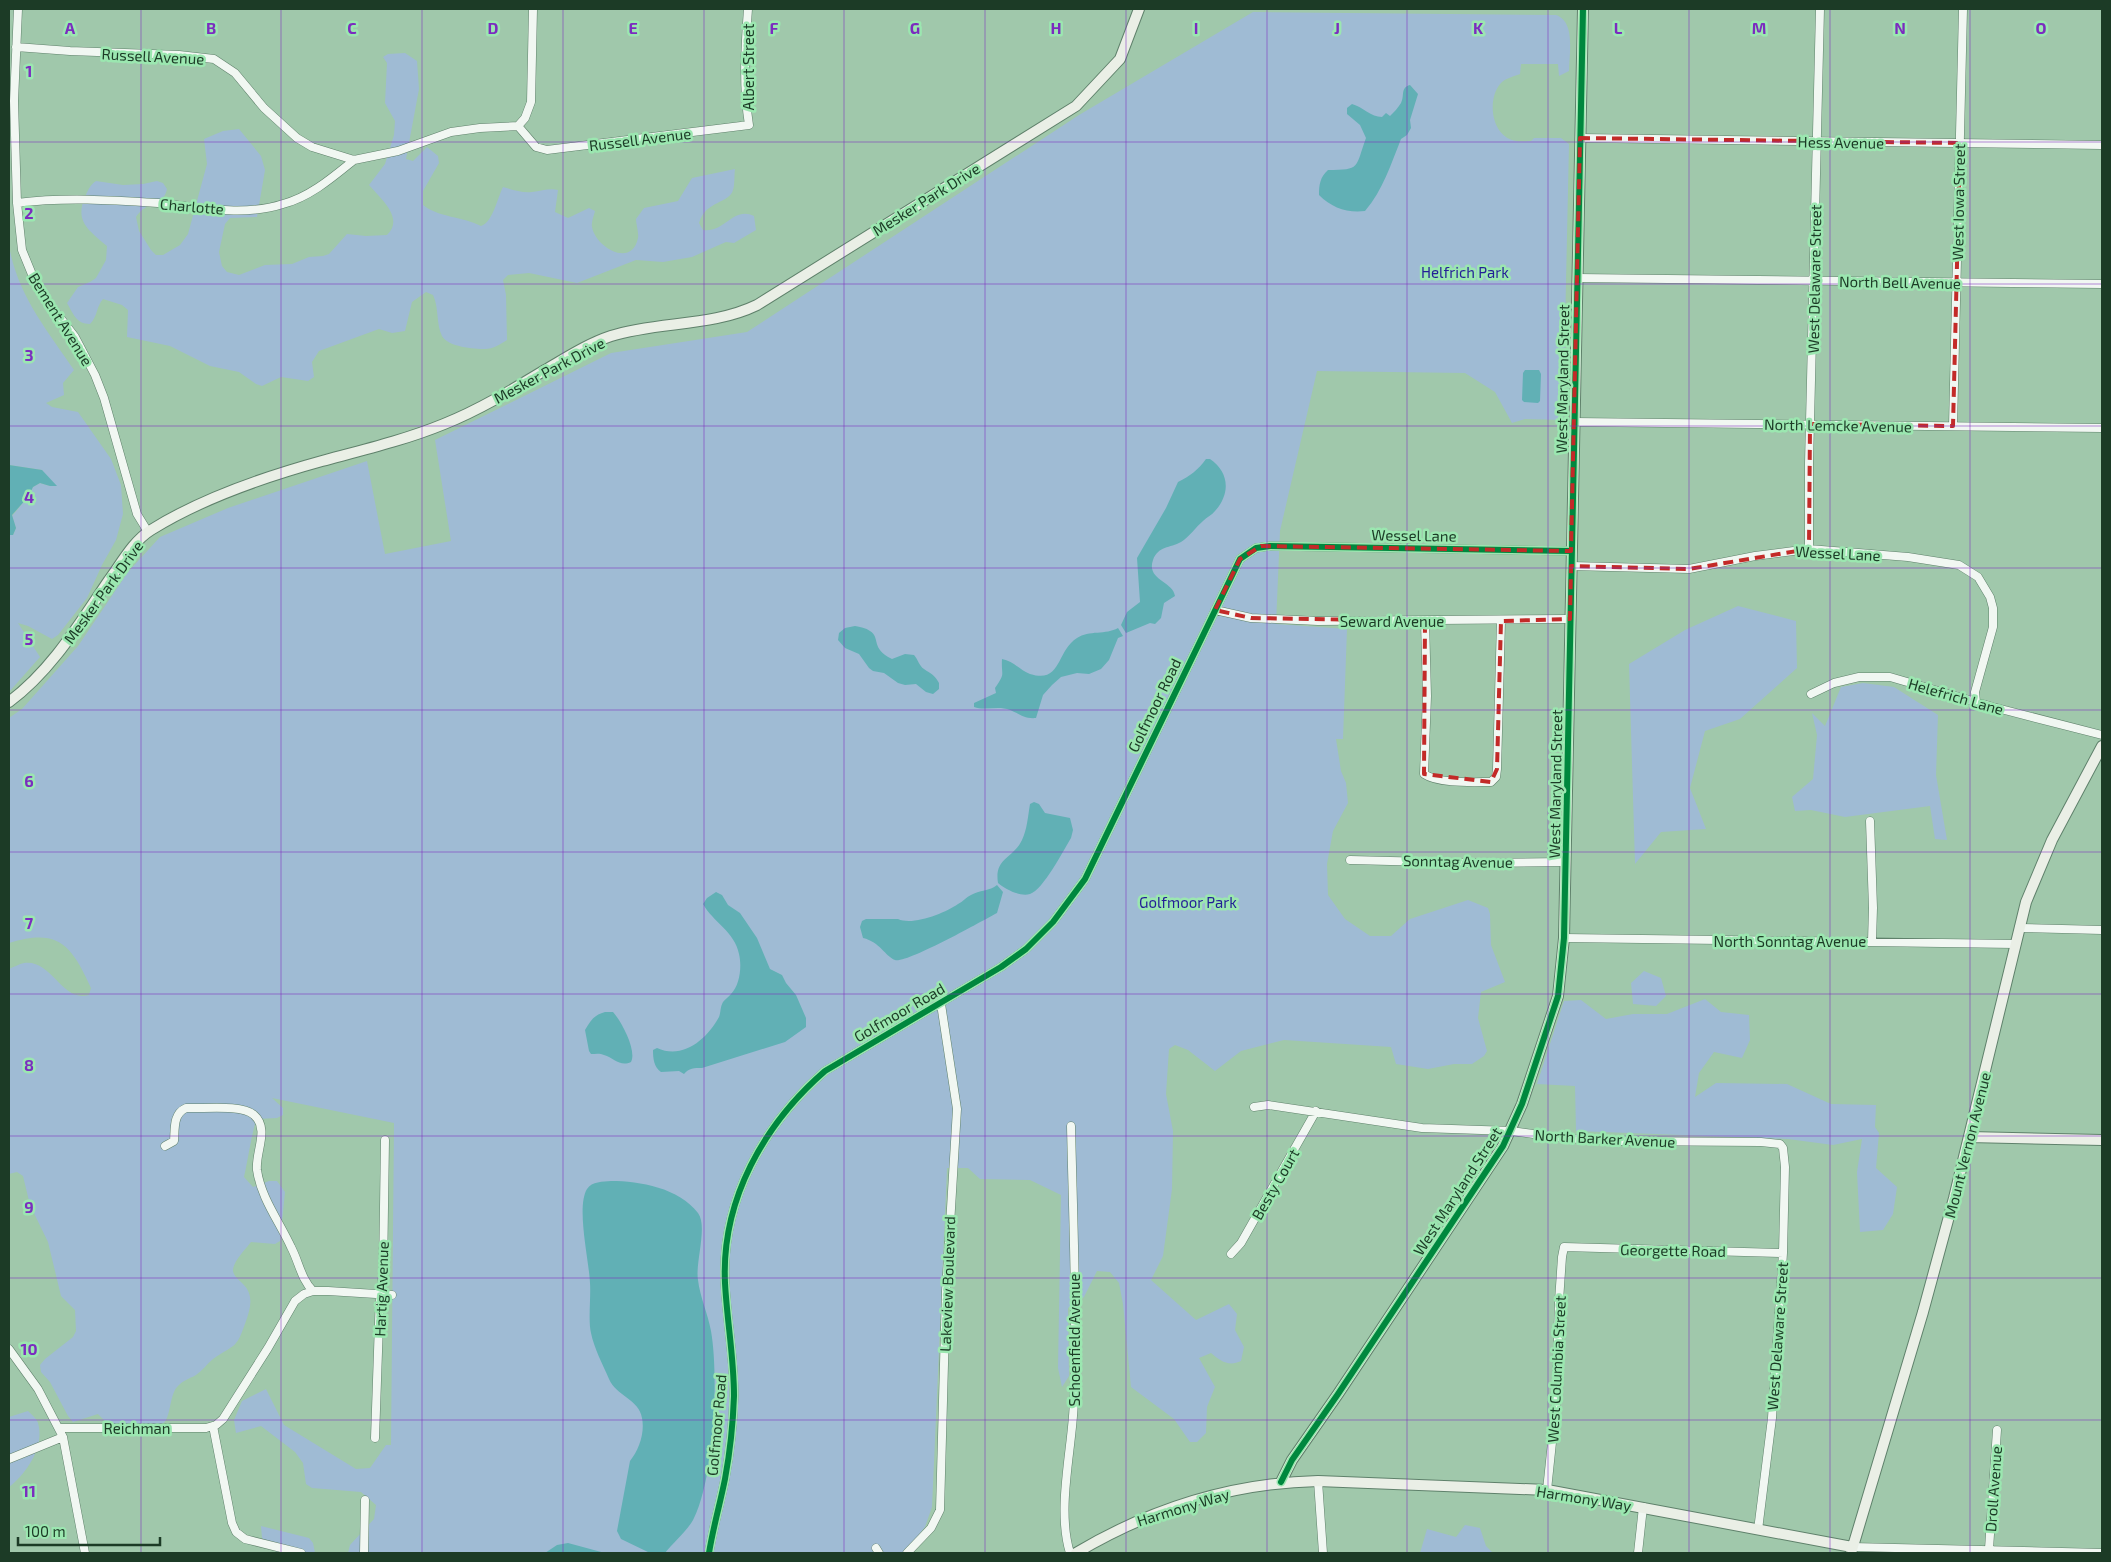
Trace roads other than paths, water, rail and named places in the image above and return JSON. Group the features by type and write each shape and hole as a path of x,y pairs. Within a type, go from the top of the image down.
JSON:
{"street":[{"name":"Bement Avenue","path":"18,9 14,100 19,236 26,263 38,289 74,337 95,375 104,398 137,514 148,532"},
{"path":"518,126 525,118 531,102 533,9"},
{"name":"Albert Street","path":"748,9 745,74 749,126"},
{"name":"Mesker Park Drive","path":"9,702 34,681 59,652 123,561 148,532 185,511 234,491 319,462 424,432 450,422 574,353 610,337 635,330 734,314 757,305 1076,106 1120,60 1139,9"},
{"name":"West Maryland Street","path":"1280,1482 1292,1460 1495,1161 1511,1131 1558,996 1564,938 1583,9"},
{"name":"West Delaware Street","path":"1808,549 1820,9"},
{"name":"West Iowa Street","path":"1953,426 1963,9"},
{"name":"Russell Avenue","path":"16,47 70,52 179,56 214,60 235,73 264,108 297,138 312,147 354,160 398,151 451,132 480,128 518,126 539,148 547,150 749,126"},
{"name":"Hess Avenue","path":"1580,138 2102,145"},
{"name":"Charlotte","path":"17,203 57,199 209,209 269,208 295,200 354,160"},
{"name":"North Bell Avenue","path":"1577,278 2102,284"},
{"name":"North Lemcke Avenue","path":"1574,422 2102,428"},
{"name":"Wessel Lane","path":"1256,548 1270,546 1571,551"},
{"name":"Golfmoor Road","path":"709,1553 729,1452 734,1397 725,1281 729,1236 741,1187 767,1134 804,1089 842,1060 941,1004 1001,967 1026,949 1064,908 1093,863 1236,564 1245,554 1256,548"},
{"name":"Wessel Lane","path":"1571,566 1689,569 1755,556 1808,549 1908,557 1959,565 1978,577 1990,597 1993,608 1993,627 1975,692 1976,702"},
{"name":"Seward Avenue","path":"1215,610 1251,618 1333,622 1570,619"},
{"path":"1425,621 1427,696 1424,774 1432,778 1451,781 1491,782 1496,777 1497,769 1501,621"},
{"name":"Helefrich Lane","path":"1811,694 1834,683 1870,676 1890,677 2102,735"},
{"name":"Mount Vernon Avenue","path":"1851,1550 1923,1312 1969,1137 2019,928 2034,883 2052,840 2102,746"},
{"path":"1870,821 1873,908 1872,941"},
{"name":"Sonntag Avenue","path":"1350,860 1471,863 1565,862"},
{"path":"2019,928 2102,930"},
{"name":"North Sonntag Avenue","path":"1564,938 2015,944"},
{"name":"Lakeview Boulevard","path":"907,1553 931,1528 940,1510 946,1290 957,1109 941,1004"},
{"name":"North Barker Avenue","path":"1254,1107 1268,1105 1316,1111 1422,1128 1511,1131 1564,1138 1613,1141 1761,1142 1778,1144"},
{"path":"165,1146 174,1141 176,1119 182,1110 186,1108 242,1109 255,1116 262,1129 257,1154 259,1182 272,1213 292,1248 304,1280 313,1291"},
{"name":"Besty Court","path":"1231,1254 1241,1243 1316,1111"},
{"name":"Schoenfield Avenue","path":"1070,1553 1065,1538 1064,1526 1065,1498 1073,1434 1076,1364 1071,1126"},
{"path":"1969,1137 2102,1140"},
{"name":"Hartig Avenue","path":"375,1438 385,1140"},
{"name":"West Delaware Street","path":"1758,1530 1772,1418 1782,1253 1784,1148 1778,1144"},
{"name":"Georgette Road","path":"1564,1248 1782,1253"},
{"name":"West Columbia Street","path":"1547,1490 1556,1404 1559,1301 1564,1248"},
{"path":"301,1553 250,1541 236,1532 232,1523 213,1426 223,1420 295,1302 304,1294 313,1291 392,1295"},
{"path":"9,1349 38,1389 60,1428 85,1553"},
{"name":"Reichman","path":"60,1428 206,1428 213,1426"},
{"name":"Droll Avenue","path":"1991,1550 1997,1430"},
{"path":"9,1459 63,1437"},
{"path":"1318,1481 1323,1553"},
{"name":"Harmony Way","path":"1076,1553 1110,1532 1153,1513 1215,1494 1280,1482 1318,1481 1547,1490 1643,1507 1851,1550 1991,1550 2102,1553"},
{"path":"364,1553 365,1500"},
{"path":"1638,1553 1643,1507"}],"park label":[{"name":"Helfrich Park","path":"1465,272"},
{"name":"Golfmoor Park","path":"1188,902"}]}
